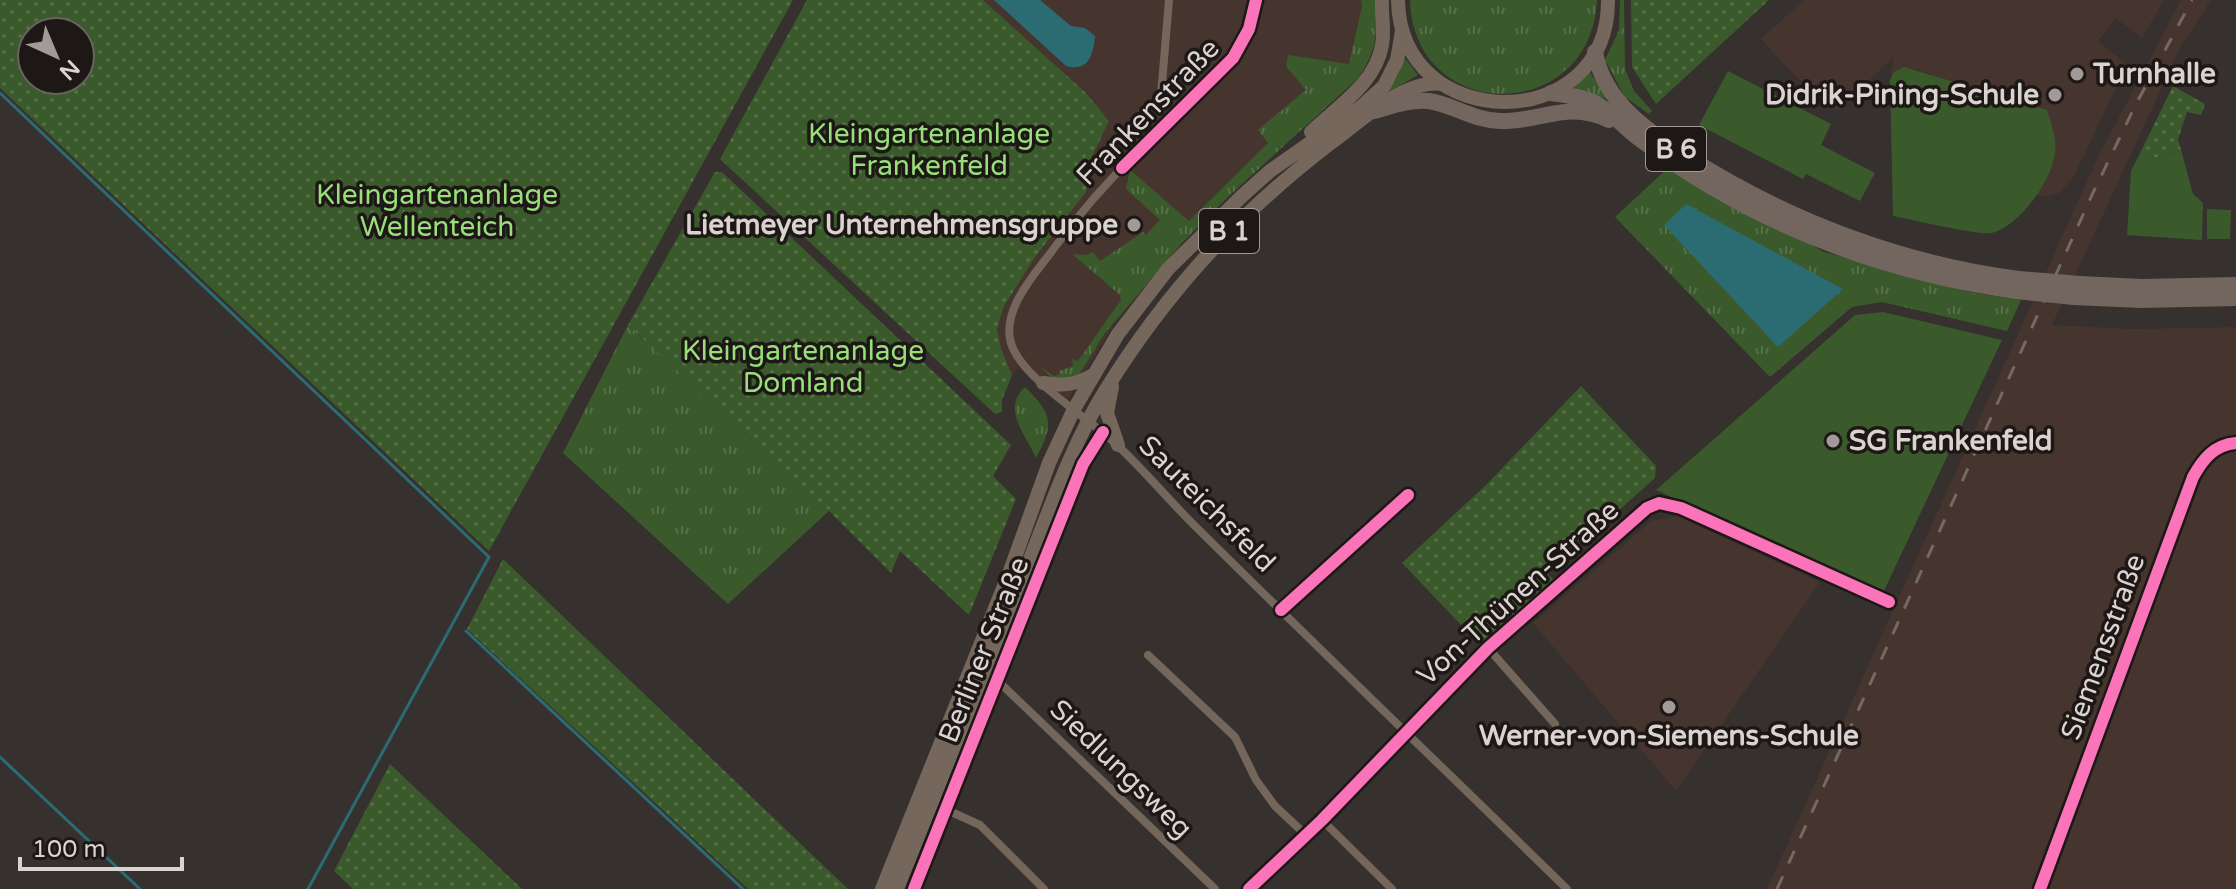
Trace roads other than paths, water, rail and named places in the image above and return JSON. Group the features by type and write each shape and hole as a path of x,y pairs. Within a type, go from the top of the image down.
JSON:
{"highway":[{"name":"B 6","path":"1595,52 1605,84 1629,113 1656,136 1740,188 1827,229 1871,245 2017,285"},
{"name":"B 6","path":"1551,93 1593,102 1632,133 1712,187 1783,224 1890,264 1982,286 2017,285 2077,290 2141,300 2236,298"},
{"path":"1374,111 1419,101 1437,103 1474,118 1497,121 1580,110 1602,117 1632,133"},
{"name":"B 6","path":"2077,290 2236,285"}],"main road":[{"path":"1270,171 1359,88 1376,66 1382,44 1382,0"},
{"path":"1398,0 1402,31 1413,54 1442,84 1461,95 1500,104 1527,102 1551,93 1578,75 1595,52 1606,27 1608,0"},
{"name":"B 1","path":"882,889 1010,571 1049,463 1074,409 1118,334 1152,288 1203,233 1270,171 1361,107 1384,86 1397,60 1402,31"},
{"name":"B 1","path":"897,889 1066,468 1113,379 1182,281 1221,238 1278,186 1374,111 1424,83 1442,84"},
{"path":"1043,383 1065,386 1094,374"},
{"path":"1113,379 1107,413 1118,445"}],"street":[{"name":"Frankenstraße","path":"1161,95 1169,0"},
{"name":"Frankenstraße","path":"1043,383 1016,354 1011,343 1009,326 1013,310 1058,243 1109,181 1233,58 1249,29 1256,0"},
{"path":"1043,383 1089,421"},
{"name":"Sauteichsfeld","path":"1089,421 1118,445 1281,610 1567,889"},
{"name":"Berliner Straße","path":"914,889 1083,464 1103,432"},
{"name":"Siemensstraße","path":"2040,889 2193,477 2204,456 2236,443"},
{"path":"1281,610 1408,495"},
{"name":"Von-Thünen-Straße","path":"1249,889 1322,820 1488,648 1647,508 1659,503 1681,508 1889,602"},
{"name":"Von-Thünen-Straße","path":"1488,648 1555,724"},
{"path":"1148,655 1235,737 1256,780 1275,806 1306,835"},
{"name":"Siedlungsweg","path":"998,681 1215,889"},
{"path":"947,810 980,825 1044,889"},
{"path":"1322,820 1392,889"}],"water":[{"path":"994,0 1040,0 1071,26 1085,28 1095,36 1088,60 1080,67 1066,66"},
{"path":"1686,204 1843,289 1778,347 1664,225"}],"waterway":[{"path":"0,93 489,557 308,889"},
{"path":"466,631 743,889"},
{"path":"0,757 140,889"}],"railway":[{"path":"1777,889 2092,195 2192,0"}],"place":[{"name":"Turnhalle","path":"2077,74"},
{"name":"Didrik-Pining-Schule","path":"2055,95"},
{"name":"Lietmeyer Unternehmensgruppe","path":"1134,225"},
{"name":"SG Frankenfeld","path":"1833,441"},
{"name":"Werner-von-Siemens-Schule","path":"1669,707"}],"park label":[{"name":"Kleingartenanlage Frankenfeld","path":"929,150"},
{"name":"Kleingartenanlage Wellenteich","path":"437,211"},
{"name":"Kleingartenanlage Domland","path":"803,367"}]}
